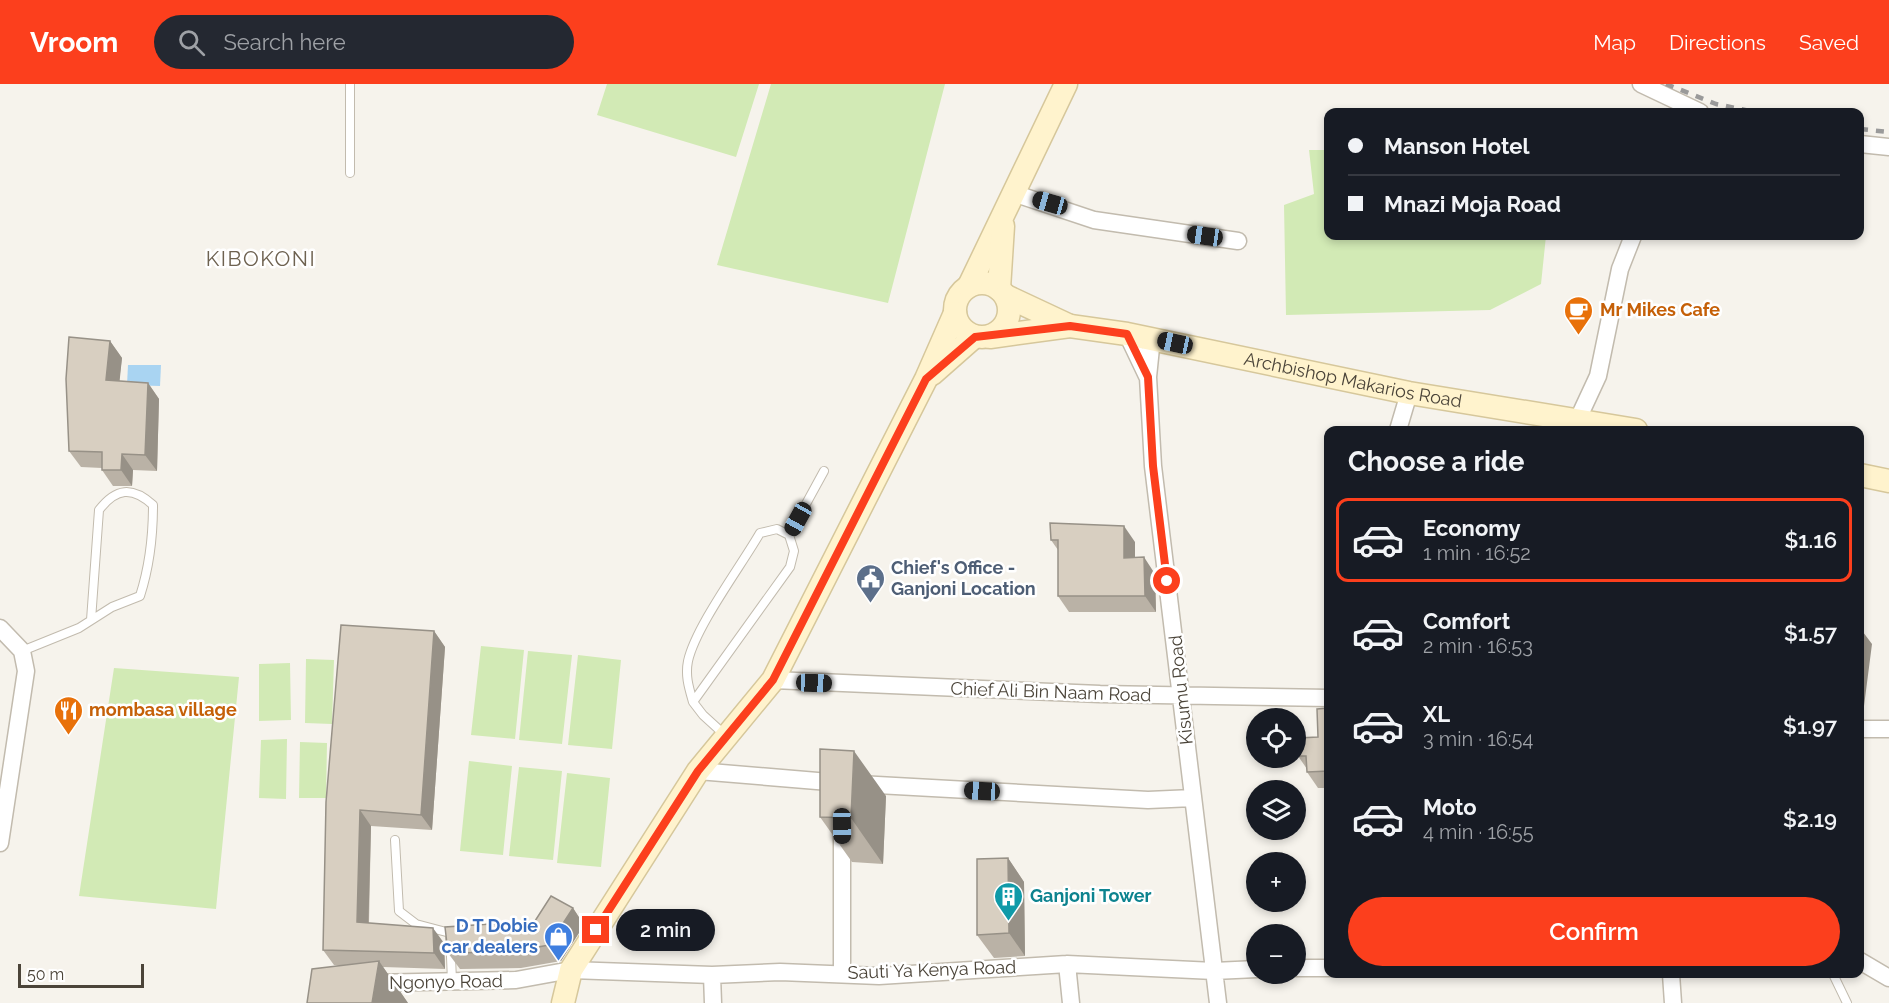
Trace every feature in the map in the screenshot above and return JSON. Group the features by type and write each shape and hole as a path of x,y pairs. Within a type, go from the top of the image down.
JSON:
{"main road":[{"path":"969,286 1066,84"},
{"path":"926,379 982,337 1004,327 1008,320 1009,304 1002,292 1009,203"},
{"path":"563,1003 571,970 698,771 773,680 926,379 954,314 960,293 969,286 979,283 990,284 1070,326"},
{"path":"954,314 958,324 965,332 982,337 1070,326"},
{"name":"Archbishop Makarios Road","path":"1070,326 1152,338 1409,393 1615,426"},
{"path":"1864,476 1889,481"}],"street":[{"path":"1641,84 1692,108"},
{"path":"1864,144 1889,147"},
{"path":"1009,203 1094,220 1238,241"},
{"path":"1578,419 1598,376 1620,269 1631,240"},
{"name":"Kisumu Road","path":"1127,334 1148,377"},
{"name":"Kisumu Road","path":"1152,338 1148,377 1153,466 1218,1003"},
{"path":"1399,426 1409,393"},
{"path":"0,628 22,651 26,671 6,766 0,843"},
{"name":"Chief Ali Bin Naam Road","path":"773,680 1324,698"},
{"path":"1864,729 1889,729"},
{"path":"698,771 841,795 1148,800 1193,798"},
{"path":"841,795 842,974"},
{"path":"1067,964 1071,1003"},
{"name":"Sauti Ya Kenya Road","path":"571,970 712,975 879,976 1067,964 1214,971 1246,970"},
{"path":"1864,964 1889,978"},
{"path":"1306,968 1324,968"},
{"name":"Ngonyo Road","path":"359,984 516,980 571,970"},
{"path":"712,975 713,1003"},
{"path":"1671,978 1673,1003"}],"lane":[{"path":"350,84 350,173"},
{"path":"693,702 790,567 794,551 789,535 824,471"},
{"path":"22,651 79,628 112,607 140,596 150,565 153,531 153,505 143,495 125,492 110,496 99,510 91,620"},
{"path":"727,736 703,715 693,702 687,681 688,662 695,641 760,533 777,529 789,535"},
{"path":"395,840 399,911 416,924 450,933 452,981"},
{"path":"1835,978 1847,1003"}],"green space":[{"path":"607,84 759,84 736,157 597,115"},
{"path":"771,84 945,84 888,303 717,265"},
{"path":"1309,150 1324,150 1324,240 1546,240 1541,284 1490,310 1286,315 1284,205 1314,194"},
{"path":"481,646 524,650 515,739 471,735"},
{"path":"528,651 572,655 562,744 519,740"},
{"path":"578,655 621,660 612,749 568,745"},
{"path":"306,659 334,660 332,724 305,723"},
{"path":"290,663 291,720 259,721 259,664"},
{"path":"114,668 239,677 216,909 79,896"},
{"path":"287,739 286,799 259,798 261,740"},
{"path":"300,742 327,743 326,798 299,798"},
{"path":"469,761 512,766 503,855 460,851"},
{"path":"519,767 562,771 553,860 509,856"},
{"path":"567,773 610,778 601,867 557,863"}],"water":[{"path":"128,365 161,365 160,386 127,385"}],"building":[{"path":"69,337 110,341 106,380 148,383 145,455 122,454 121,470 102,470 102,452 69,451 66,379"},
{"path":"1050,523 1124,526 1124,558 1144,557 1145,596 1058,596 1058,540 1051,540"},
{"path":"341,625 434,631 421,815 360,810 357,922 433,928 434,953 323,950 326,802"},
{"path":"1324,708 1324,771 1307,772 1306,738 1318,737 1317,709"},
{"path":"820,749 854,751 851,818 820,817"},
{"path":"1008,858 1009,933 977,935 977,859"},
{"path":"551,896 573,908 549,945 510,952 448,953 445,927 535,921"},
{"path":"379,961 372,1003 307,1003 312,969"}],"railway":[{"path":"1666,84 1716,104 1736,108"},
{"path":"1864,129 1889,132"}],"place":[{"name":"Mr Mikes Cafe","path":"1579,336"},
{"name":"Chief's Office - Ganjoni Location","path":"870,604"},
{"name":"mombasa village","path":"68,736"},
{"name":"Ganjoni Tower","path":"1009,922"},
{"name":"D T Dobie car dealers","path":"559,962"}],"district":[{"name":"KIBOKONI","path":"261,259"}],"route":[{"path":"596,930 698,771 773,680 926,379 975,337 1070,326 1127,334 1148,377 1153,466 1167,581"}]}
